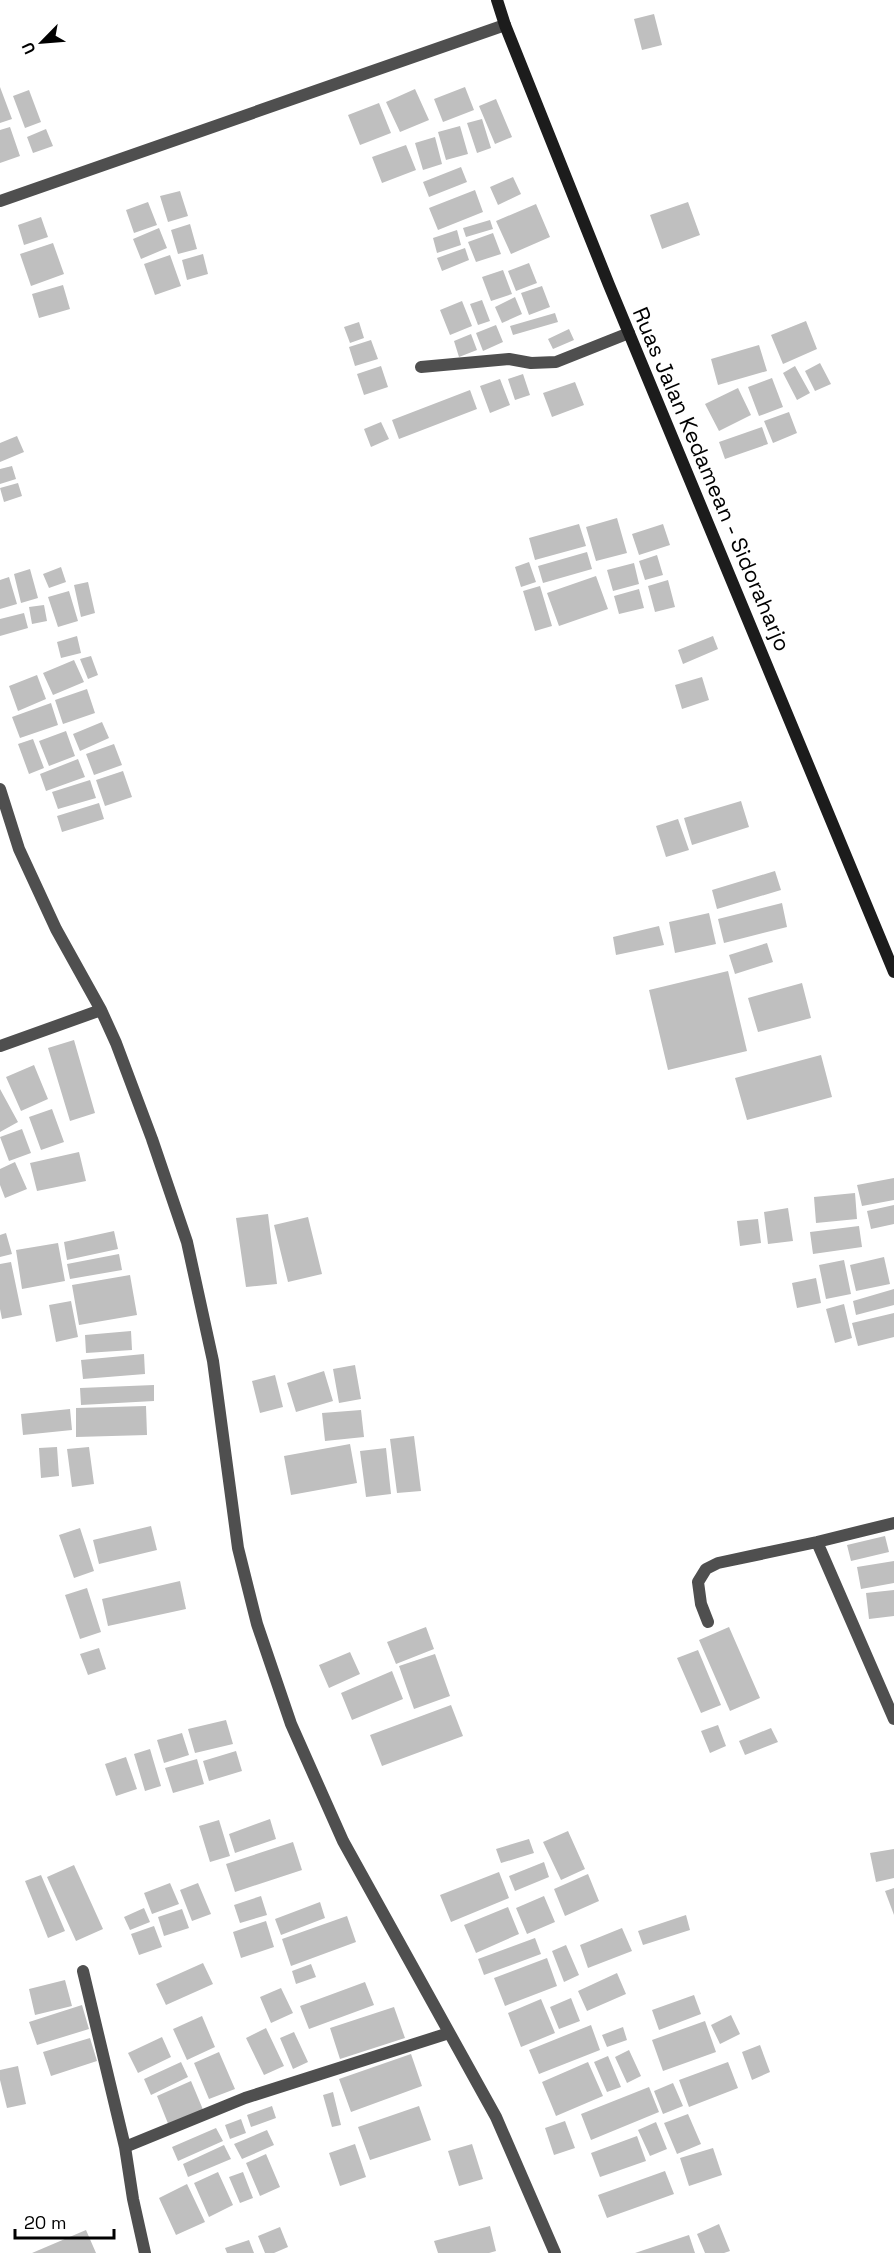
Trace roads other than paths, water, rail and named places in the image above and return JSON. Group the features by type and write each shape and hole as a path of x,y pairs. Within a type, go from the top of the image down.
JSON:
{"main road":[{"name":"Ruas Jalan Kedamean - Sidoraharjo","path":"496,0 629,333 894,972"}],"street":[{"path":"0,201 505,25"},
{"path":"421,367 509,359 531,363 556,362 629,333"},
{"path":"0,789 19,849 56,929 101,1010 116,1043 187,1242 213,1361 238,1548 257,1624 291,1724 343,1840 496,2117 555,2253"},
{"path":"0,1046 101,1010"},
{"path":"708,1622 701,1604 698,1582 706,1569 726,1561 894,1523"},
{"path":"817,1542 894,1719"},
{"path":"83,1971 125,2147 145,2253"},
{"path":"125,2147 245,2098 449,2033"}]}
